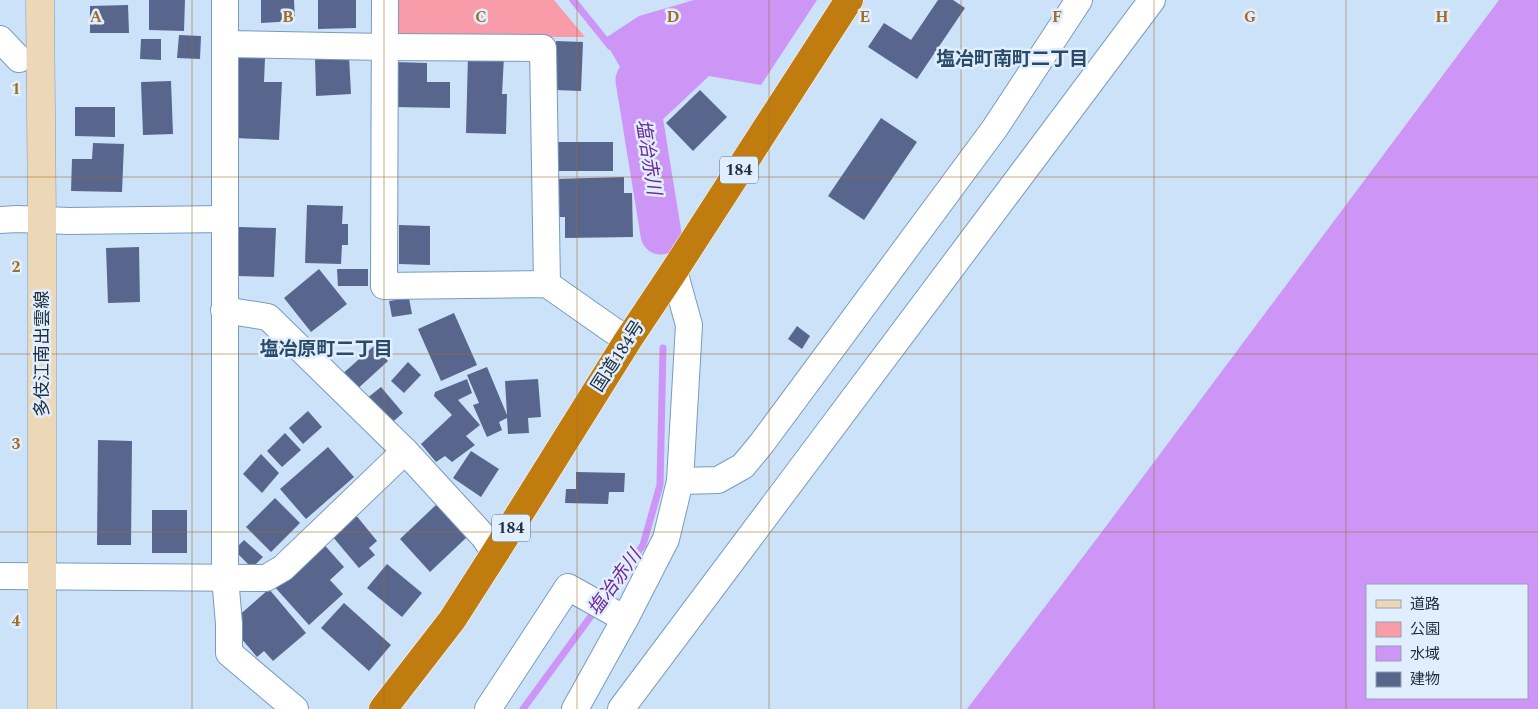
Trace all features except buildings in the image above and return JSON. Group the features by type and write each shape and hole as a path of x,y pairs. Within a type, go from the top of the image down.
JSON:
{"highway":[{"name":"国道184号","path":"383,709 452,620 628,340 674,272 849,0"}],"main road":[{"name":"多伎江南出雲線","path":"40,0 42,709"}],"street":[{"path":"225,0 225,578 229,624 229,653 295,709"},
{"path":"385,0 384,286 547,284 628,340"},
{"path":"680,481 718,480 743,466 996,128 1079,0"},
{"path":"621,709 1152,0"},
{"path":"0,39 18,59"},
{"path":"225,44 543,48 547,284"},
{"path":"0,220 224,219"},
{"path":"574,709 616,614 666,539 680,481 689,325 674,272"},
{"path":"224,310 268,317 404,451 484,537 495,553"},
{"path":"0,576 266,578 283,568 404,451"},
{"path":"488,709 568,587 616,614"}],"green space":[{"path":"393,0 554,0 585,37 401,37 394,29"}],"water":[{"path":"694,0 817,0 761,85 709,76 659,123 635,133 624,74 604,39 639,16"},
{"path":"1499,0 1538,0 1538,709 967,709 1098,537"}],"waterway":[{"path":"573,0 610,46"},
{"name":"塩冶赤川","path":"636,80 661,234"},
{"name":"塩冶赤川","path":"523,709 643,545 660,485 663,348"}],"district":[{"name":"塩冶町南町二丁目","path":"1012,59"},
{"name":"塩冶原町二丁目","path":"326,349"}]}
